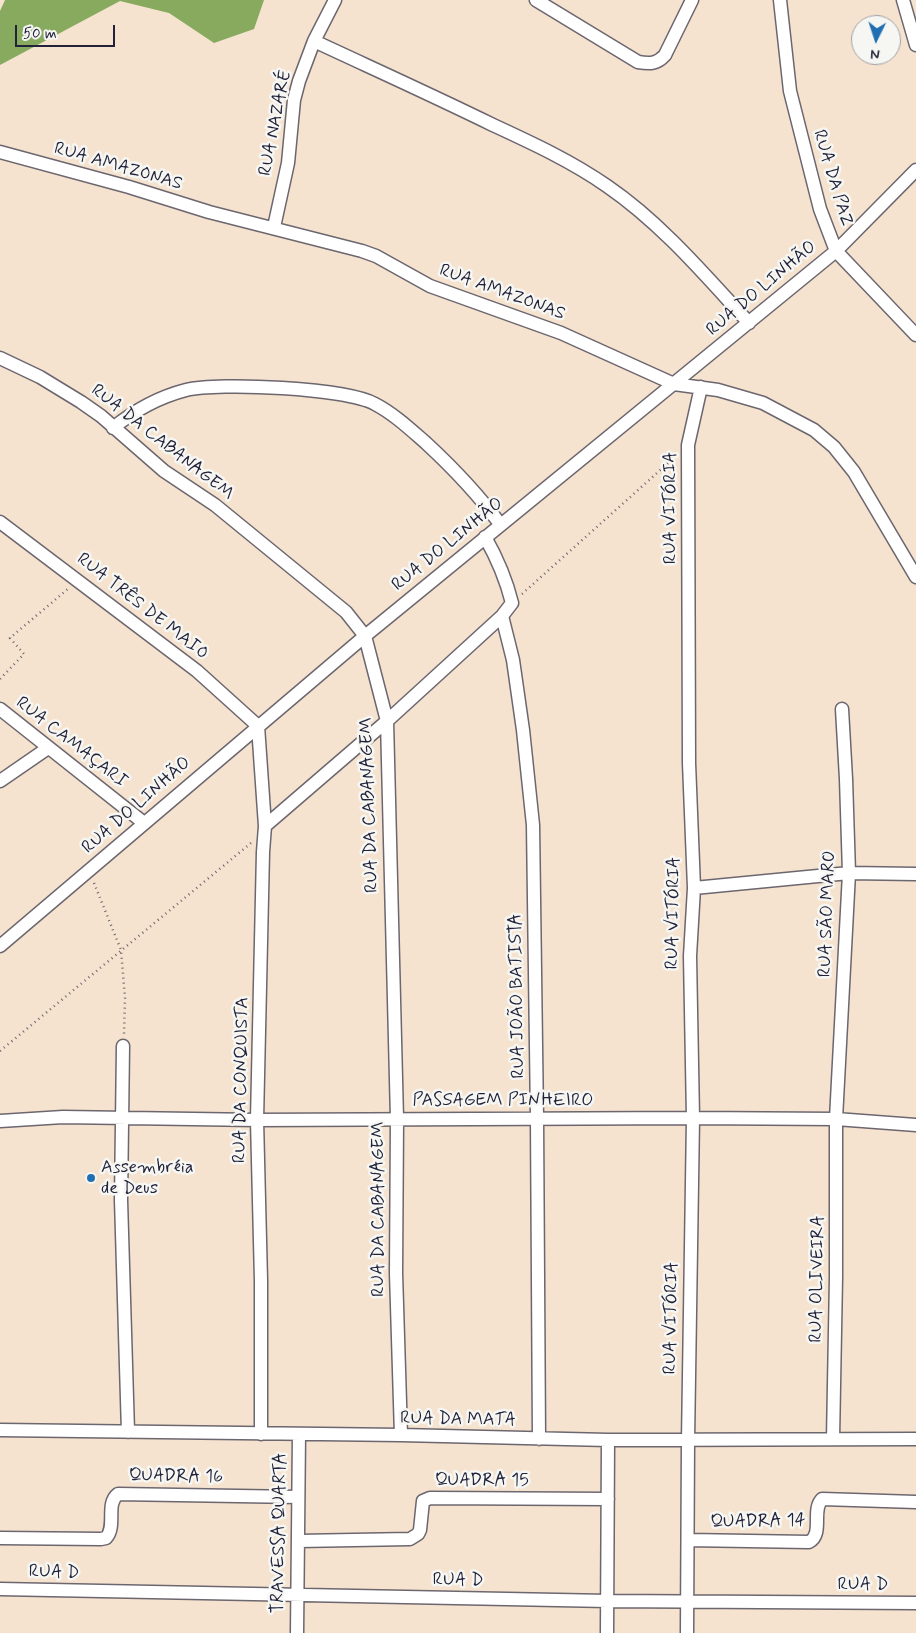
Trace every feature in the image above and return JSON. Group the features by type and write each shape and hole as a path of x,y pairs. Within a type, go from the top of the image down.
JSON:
{"street":[{"name":"RUA NAZARÉ","path":"274,227 288,163 294,100 299,81 314,41 335,0"},
{"path":"536,0 638,62 648,64 660,60 665,55 692,0"},
{"name":"RUA DA PAZ","path":"780,0 790,91 820,209 836,251 916,335"},
{"path":"903,0 916,45"},
{"path":"314,41 552,153 609,187 680,248 749,323"},
{"name":"RUA AMAZONAS","path":"0,152 129,187 209,212 362,250 430,286 561,333 674,384 718,390 763,403 814,430 834,447 854,472 916,577"},
{"name":"RUA DO LINHÃO","path":"0,946 365,636 836,251 916,170"},
{"name":"RUA DA CABANAGEM","path":"0,358 40,377 101,416 164,471 215,505 346,612 365,636 387,721 397,1119 396,1272 401,1436"},
{"path":"113,428 123,419 156,399 189,389 219,387 301,390 358,398 373,403 390,413 414,433 452,467 486,505 500,524"},
{"name":"RUA VITÓRIA","path":"687,1633 693,1118 690,956 694,888 689,754 688,444 700,387"},
{"name":"RUA TRÊS DE MAIO","path":"0,522 197,671 258,726"},
{"path":"266,826 387,721 502,616 512,603 499,562 485,537"},
{"name":"RUA JOÃO BATISTA","path":"502,616 513,660 523,730 532,825 537,1119 539,1439"},
{"name":"RUA CAMAÇARI","path":"0,709 144,823"},
{"name":"RUA SÃO MARO","path":"836,1120 849,873 842,709"},
{"name":"RUA DA CONQUISTA","path":"258,726 266,826 263,852 257,1120 261,1272 262,1434"},
{"path":"0,781 48,748"},
{"path":"694,888 849,873 916,874"},
{"path":"123,1046 121,1200 128,1432"},
{"name":"PASSAGEM PINHEIRO","path":"0,1121 64,1117 257,1120 693,1118 836,1120 916,1125"},
{"name":"RUA OLIVEIRA","path":"833,1439 836,1120"},
{"name":"RUA DA MATA","path":"0,1430 688,1441 916,1439"},
{"name":"TRAVESSA QUARTA","path":"297,1633 299,1434"},
{"path":"607,1633 608,1440"},
{"name":"QUADRA 16","path":"0,1538 106,1538 111,1529 113,1498 118,1494 298,1497"},
{"name":"QUADRA 15","path":"298,1541 410,1540 420,1530 423,1501 430,1498 608,1499"},
{"name":"QUADRA 14","path":"688,1540 809,1542 814,1540 816,1535 818,1506 822,1500 916,1502"},
{"name":"RUA D","path":"0,1589 608,1601 916,1603"}],"path":[{"path":"512,603 688,444"},
{"path":"0,679 24,654 10,638 78,581"},
{"path":"0,1050 251,843 266,826"},
{"path":"88,871 122,950 125,998 123,1046"}],"green space":[{"path":"5,0 264,0 254,29 214,43 169,13 120,1 0,65 0,11"}],"place":[{"name":"Assembréia de Deus","path":"91,1178"}]}
